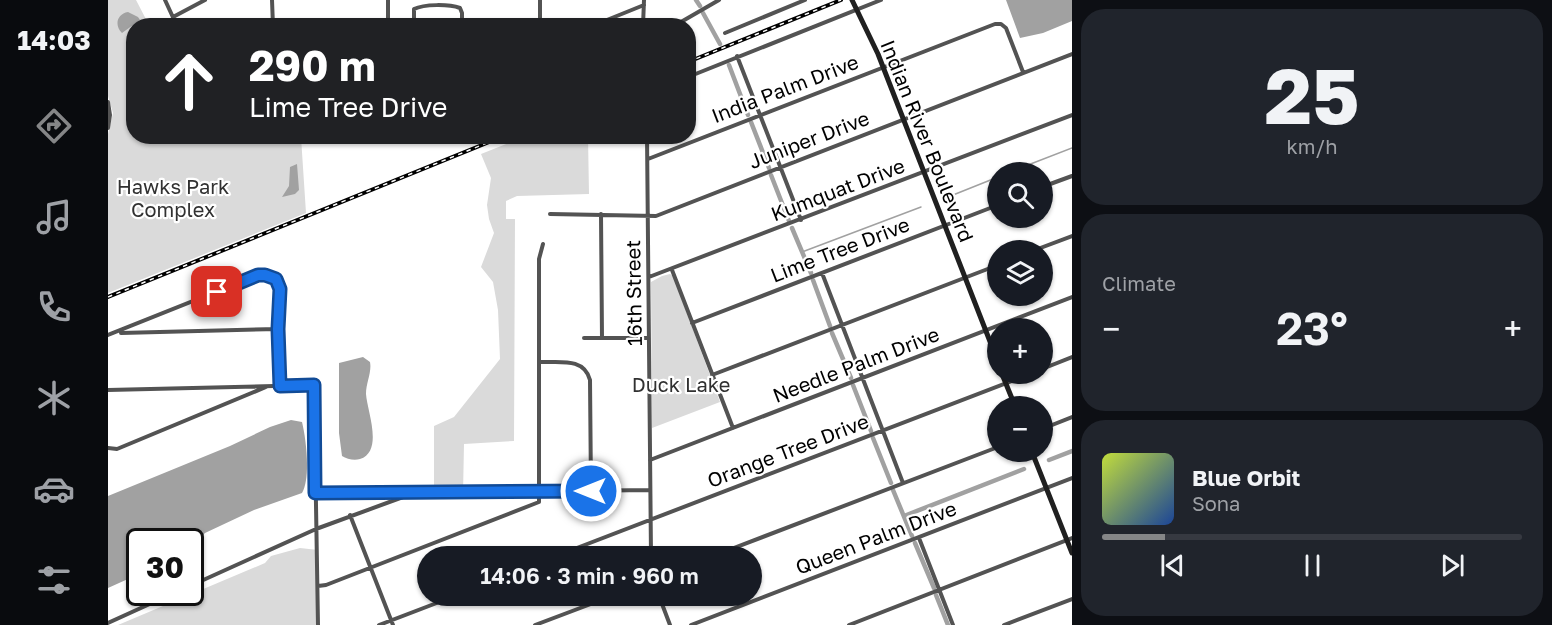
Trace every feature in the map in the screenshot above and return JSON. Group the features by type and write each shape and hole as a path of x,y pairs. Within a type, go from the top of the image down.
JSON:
{"main road":[{"name":"Indian River Boulevard","path":"852,0 883,68 987,335"},
{"path":"1036,462 1070,539 1072,553"}],"street":[{"path":"165,0 173,17 205,0"},
{"path":"272,0 273,18"},
{"path":"388,0 388,18"},
{"path":"430,0 430,6"},
{"path":"540,0 540,18"},
{"path":"688,18 719,0"},
{"path":"724,33 805,0"},
{"path":"696,74 881,0"},
{"path":"609,18 644,2 644,18"},
{"path":"414,18 414,9 430,6 455,6 460,8 462,18"},
{"name":"India Palm Drive","path":"696,140 995,24 1001,24 1006,28 1023,72"},
{"name":"Juniper Drive","path":"550,214 656,216 1072,54"},
{"path":"737,56 801,220"},
{"path":"108,128 109,103"},
{"name":"Kumquat Drive","path":"649,277 1072,116"},
{"name":"16th Street","path":"647,144 651,546"},
{"name":"India Palm Drive","path":"648,159 686,144"},
{"path":"1053,183 1072,176"},
{"name":"Lime Tree Drive","path":"692,323 987,208"},
{"path":"601,214 602,338"},
{"path":"1053,243 1072,236"},
{"path":"318,586 326,585 536,504 540,499 539,259 543,244"},
{"path":"712,375 987,269"},
{"path":"672,270 733,428"},
{"path":"822,273 903,483"},
{"path":"108,335 258,275 265,275 276,279 280,289 278,329 280,386"},
{"name":"Needle Palm Drive","path":"650,460 1072,297"},
{"path":"117,333 278,329"},
{"path":"584,338 649,338"},
{"path":"1053,365 1072,357"},
{"path":"540,362 575,363 588,373 590,380 591,491"},
{"name":"Orange Tree Drive","path":"582,546 1003,384"},
{"path":"108,390 314,385 318,625"},
{"path":"108,448 117,449 269,386"},
{"path":"1053,425 1072,417"},
{"path":"739,546 987,451"},
{"name":"Queen Palm Drive","path":"691,625 1072,478"},
{"path":"315,493 650,490"},
{"path":"204,580 316,529 414,493"},
{"path":"350,515 392,623"},
{"path":"919,538 952,625"},
{"path":"849,625 1070,539"},
{"path":"1004,625 1072,599"},
{"path":"108,623 145,606"},
{"path":"379,625 392,623 432,606"},
{"path":"535,625 585,606"},
{"path":"663,606 670,625"}],"green space":[{"name":"Hawks Park Complex","path":"108,0 136,0 145,18 126,18 126,144 301,144 306,213 108,293 108,134 113,113 108,96"},
{"path":"506,144 588,144 589,194 517,196 506,201 506,219 515,219 514,441 464,444 463,494 434,495 434,426 454,417 500,359 498,310 493,282 481,267 494,233 487,205 491,178 481,154"},
{"name":"Duck Lake","path":"670,274 673,276 720,402 652,428 651,282"},
{"path":"300,548 318,550 319,625 118,625 163,606 204,606 204,589 265,563 271,556"}],"shaded area":[{"path":"1006,0 1072,0 1072,21 1043,33 1020,38"},
{"path":"128,12 139,18 126,18 126,30 122,33 117,23 119,17"},
{"path":"297,164 299,190 295,194 282,197 289,186 290,167"},
{"path":"363,357 370,362 366,394 373,439 367,455 353,460 342,456 339,433 339,363"},
{"path":"291,420 302,422 307,468 302,493 254,510 204,534 204,528 126,528 126,580 108,588 108,496 230,446"}],"waterway":[{"path":"696,0 700,6"},
{"path":"703,13 720,44"},
{"path":"729,65 748,115"},
{"path":"751,122 769,168"},
{"path":"1036,162 1072,148"},
{"path":"771,175 789,221"},
{"path":"948,197 987,181"},
{"path":"802,252 921,207"},
{"path":"792,228 811,273"},
{"path":"813,280 830,326"},
{"path":"832,333 851,378"},
{"path":"853,385 871,431"},
{"path":"873,438 891,483"},
{"path":"1053,458 1072,451"},
{"path":"904,516 1024,469"},
{"path":"893,490 912,536"},
{"path":"915,543 934,588"},
{"path":"936,595 948,625"}],"railway":[{"path":"696,59 841,0"},
{"path":"108,297 484,144"}],"route":[{"path":"217,292 258,275 276,279 280,289 278,329 280,386 314,385 315,493 591,491"}]}
